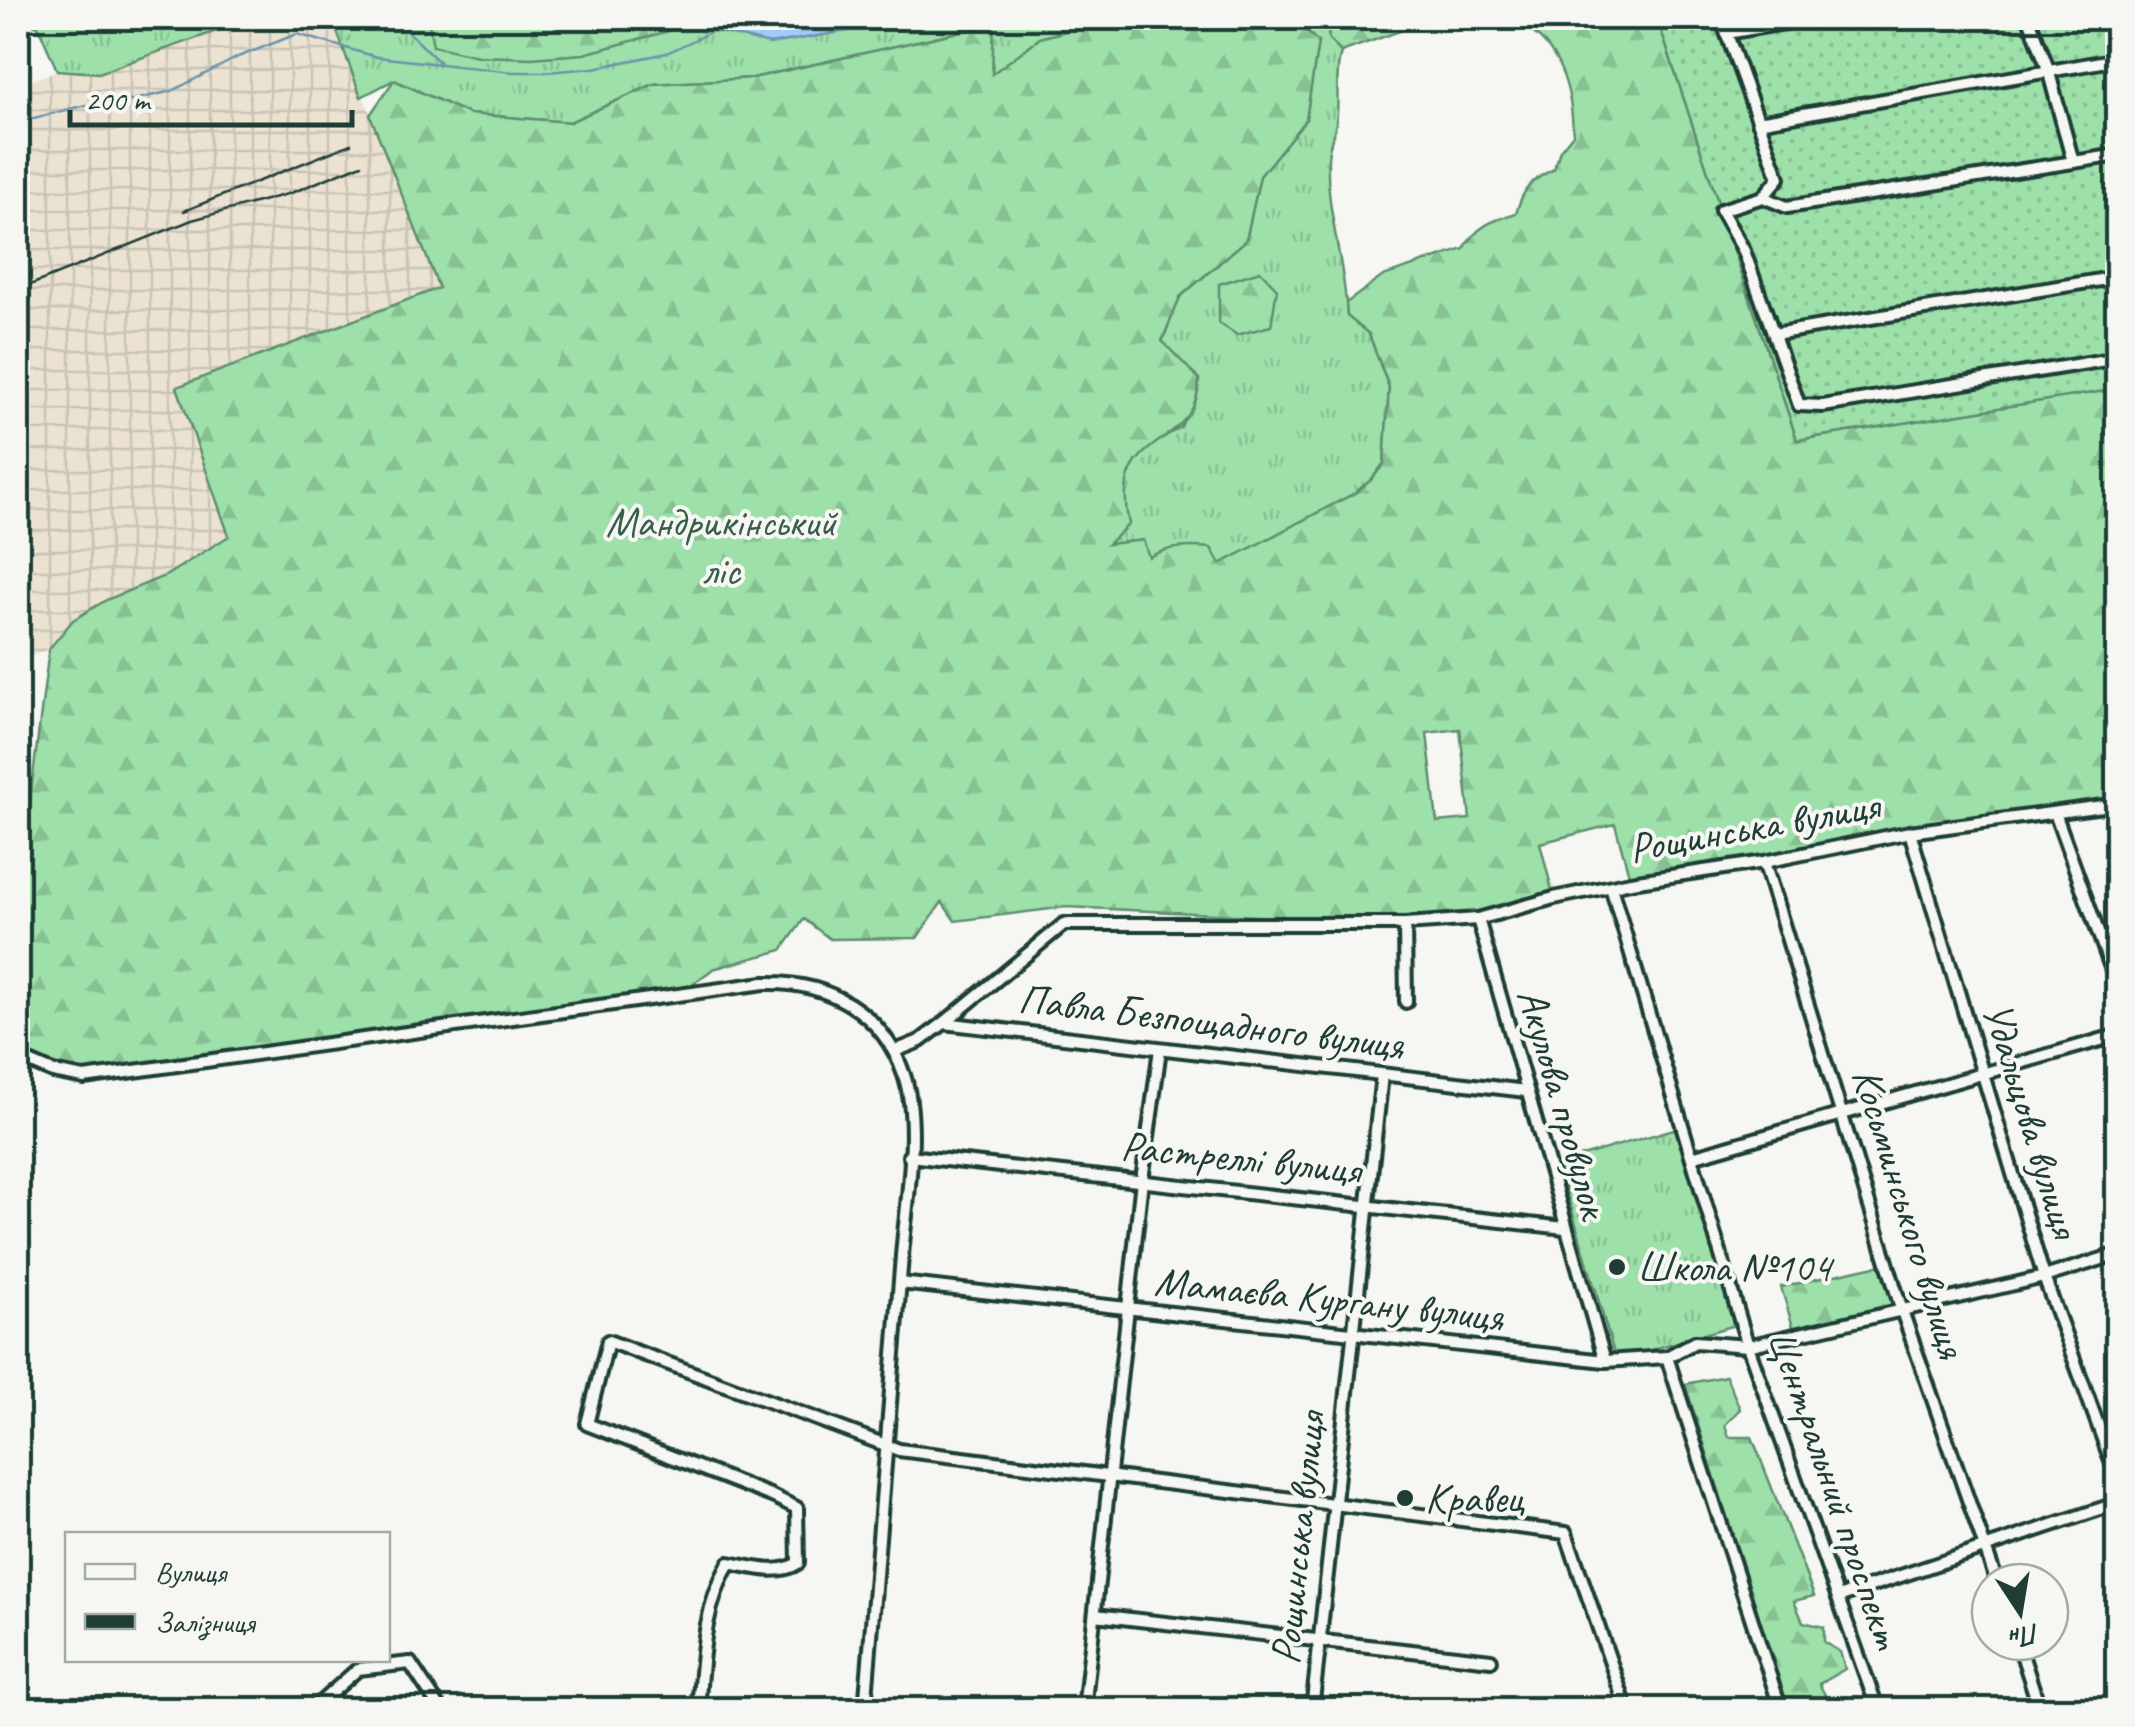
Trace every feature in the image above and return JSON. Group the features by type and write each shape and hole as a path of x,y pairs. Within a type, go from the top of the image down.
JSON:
{"street":[{"path":"1721,18 1778,178 1762,196 1720,210 1744,251 1799,406 1823,406 2118,358"},
{"path":"1727,33 1814,18"},
{"path":"2029,18 2048,69 2072,162"},
{"path":"1758,122 2118,59"},
{"path":"1762,196 1787,207 2118,155"},
{"path":"1774,334 2118,277"},
{"name":"Рощинська вулиця","path":"944,1023 1064,924 1404,924 1478,919 1554,898 1910,832 2118,804"},
{"path":"2056,813 2118,987"},
{"name":"Удальцова вулиця","path":"1910,832 2044,1276 2118,1480"},
{"name":"Косьминського вулиця","path":"1764,862 1902,1311 1991,1562"},
{"name":"Центральний проспект","path":"1611,887 1748,1346 1878,1710"},
{"name":"Акулова провулок","path":"1478,919 1605,1361"},
{"path":"1404,924 1406,1002"},
{"path":"18,1056 53,1072 84,1078 787,982 835,994 870,1017 895,1051 911,1099 865,1710"},
{"path":"895,1051 920,1041 944,1023"},
{"name":"Павла Безпощадного вулиця","path":"944,1023 1526,1091"},
{"path":"1692,1157 2118,1035"},
{"path":"1084,1710 1160,1049"},
{"name":"Рощинська вулиця","path":"1312,1710 1382,1075"},
{"name":"Растреллі вулиця","path":"909,1156 1565,1228"},
{"name":"Мамаєва Кургану вулиця","path":"900,1283 1605,1361 1667,1357 1695,1342 1748,1346 2044,1276 2118,1254"},
{"path":"698,1710 712,1594 729,1564 777,1571 798,1563 797,1508 587,1424 608,1342 899,1450 1566,1533 1627,1710"},
{"path":"1667,1357 1781,1710"},
{"path":"1838,1597 2118,1503"},
{"path":"1095,1616 1491,1660"},
{"path":"2024,1662 2040,1710"},
{"path":"312,1710 358,1668 410,1663 442,1710"}],"shaded area":[{"path":"253,18 332,18 440,288 178,387 230,536 167,575 73,620 49,649 18,661 18,87 57,70 99,73"}],"green space":[{"path":"18,18 253,18 99,73 57,70 38,26"},
{"path":"332,18 1114,18 1040,38 992,75 993,24 753,78 654,84 570,122 469,114 394,80 361,97"},
{"path":"428,18 743,18 728,34 687,26 584,54 531,58 478,56 433,46"},
{"name":"Мандрикінський ліс","path":"1114,18 1293,18 1318,42 1306,119 1260,176 1246,240 1180,297 1162,341 1199,379 1195,403 1185,419 1141,455 1131,471 1126,493 1129,524 1108,544 1143,540 1149,557 1179,548 1211,548 1220,564 1355,493 1384,464 1389,387 1369,334 1347,316 1346,303 1383,276 1464,249 1486,225 1516,214 1525,191 1554,169 1560,150 1573,134 1569,96 1557,61 1534,34 1500,18 1657,18 1797,440 2117,389 2117,804 1631,882 1615,824 1540,843 1554,898 1506,912 1405,923 1066,907 955,921 942,902 917,938 830,939 804,919 782,950 713,969 678,995 84,1078 18,1057 18,895 49,649 73,620 106,600 167,575 229,536 177,387 439,288 370,115 394,80 469,114 570,122 654,84 753,78 994,24 992,74 1040,38","holes":["1460,729 1470,819 1437,822 1427,733"]},
{"path":"1293,18 1327,18 1329,40 1341,52 1328,180 1347,316 1369,334 1389,388 1384,463 1355,493 1219,565 1149,558 1106,545 1129,524 1123,497 1130,466 1147,447 1181,427 1198,379 1162,342 1180,297 1246,240 1260,176 1306,119 1318,42"},
{"path":"1327,18 1452,18 1441,25 1408,28 1341,52 1329,40"},
{"path":"1657,18 2117,18 2117,389 1797,440"},
{"path":"1260,271 1277,289 1271,326 1237,335 1219,323 1219,284"},
{"path":"1677,1128 1735,1325 1616,1360 1558,1163"},
{"path":"1880,1265 1894,1303 1892,1307 1794,1330 1781,1287"},
{"path":"1726,1376 1740,1409 1725,1425 1729,1437 1752,1437 1814,1596 1794,1601 1803,1622 1824,1627 1824,1642 1840,1652 1845,1669 1819,1684 1828,1700 1851,1709 1788,1709 1685,1384"}],"water":[{"path":"743,18 924,18 770,44 728,34"}],"waterway":[{"path":"50,18 89,18 110,27 133,18"},
{"path":"394,18 439,62"},
{"path":"18,122 86,105 172,91 238,57 297,34 377,57 546,72 594,68 667,53 741,20"}],"railway":[{"path":"184,211 351,144"},
{"path":"18,290 192,220 291,193 362,164"}],"place":[{"name":"Школа №104","path":"1617,1267"},
{"name":"Кравец","path":"1405,1498"}]}
